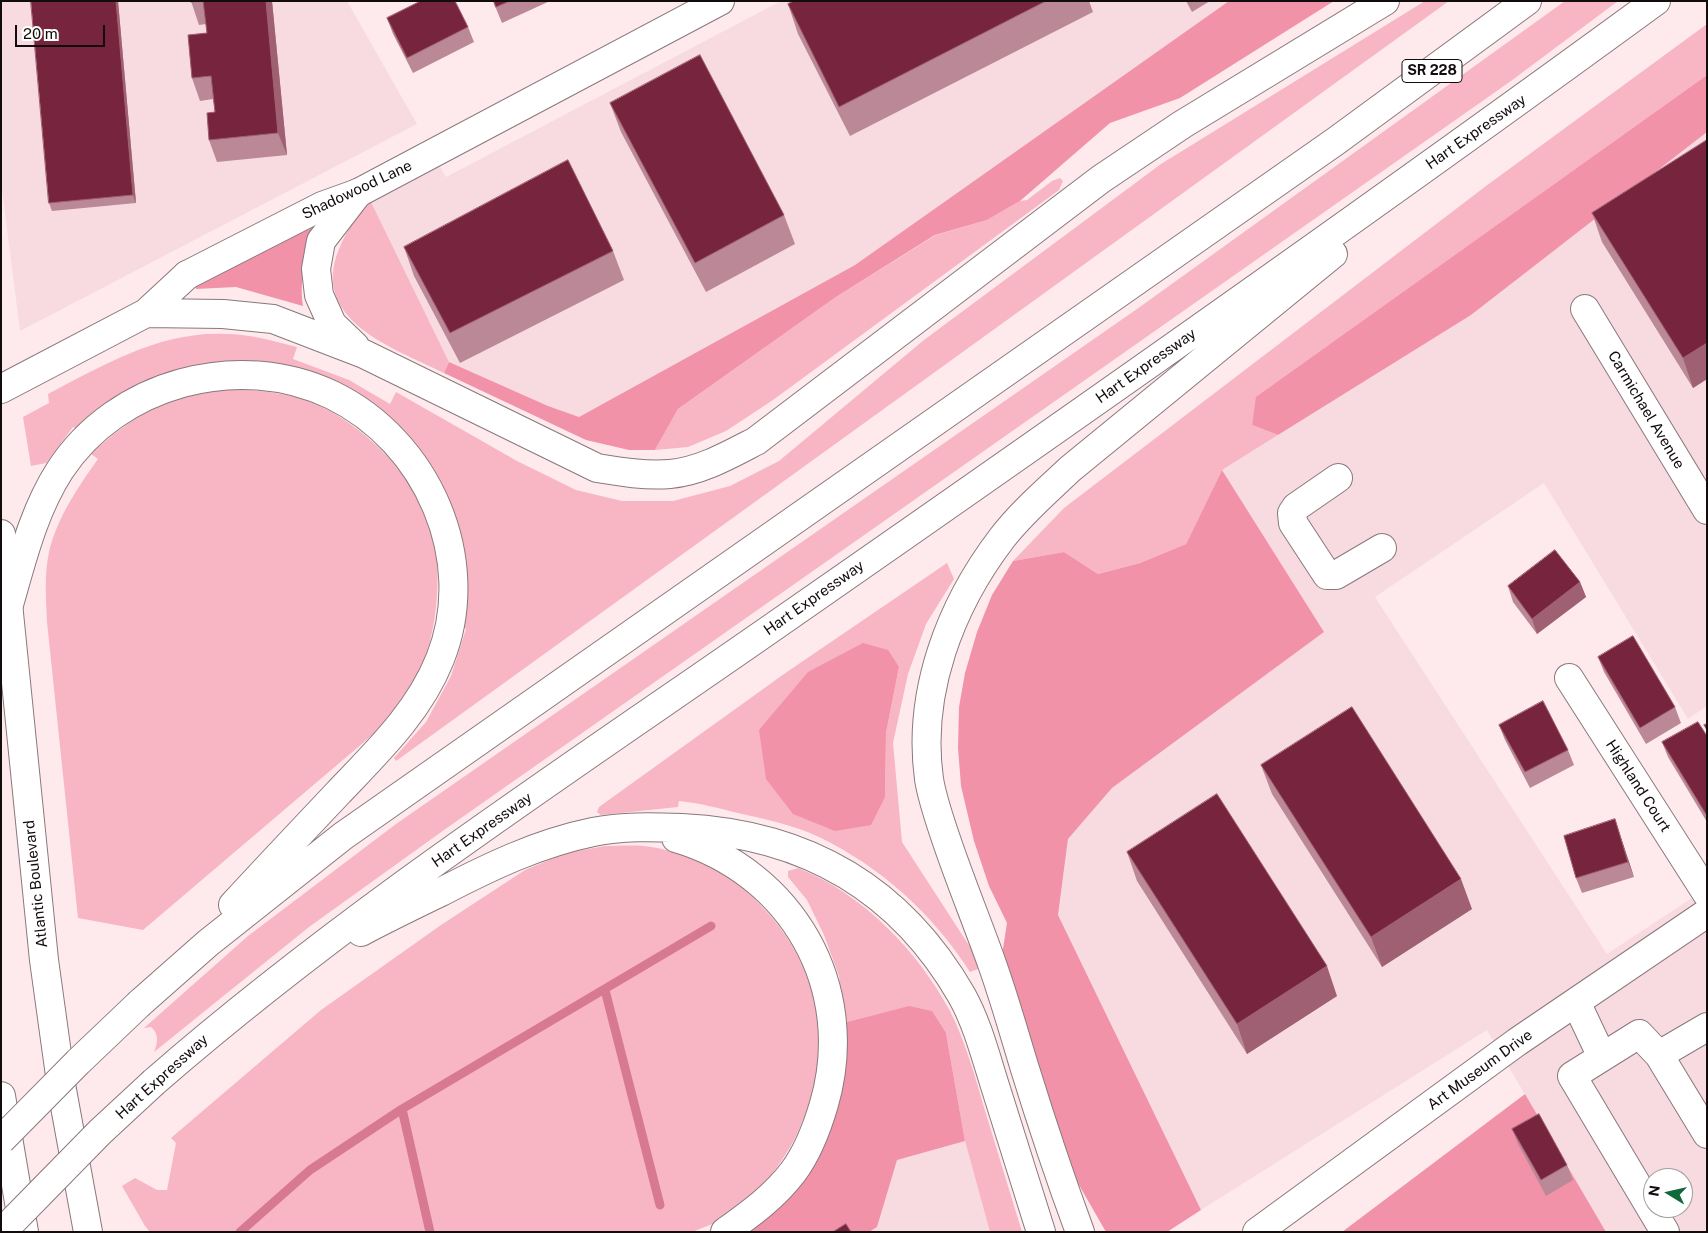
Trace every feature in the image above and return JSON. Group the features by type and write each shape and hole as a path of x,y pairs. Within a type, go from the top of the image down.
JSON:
{"main road":[{"name":"Shadowood Lane","path":"1,389 146,313 187,275 322,206 358,193 720,1"},
{"path":"146,313 223,314 273,319 364,354 597,468 634,474 671,474 717,461 756,441 1101,179 1183,124 1385,1"},
{"path":"1,1140 78,1062 140,1003 208,943 343,836 1336,141 1502,1"},
{"name":"SR 228","path":"1336,141 1527,1"},
{"name":"Hart Expressway","path":"2,1232 100,1132 154,1082 266,987 399,888 1022,454 1518,102 1656,1"},
{"path":"1080,1232 1051,1152 992,963 961,886 929,781 926,738 930,694 940,654 950,628 977,574 1003,537 1031,505 1070,470 1518,102"},
{"path":"358,193 321,241 316,270 319,295 332,324 364,354"},
{"name":"Carmichael Avenue","path":"1585,309 1707,510"},
{"path":"8,608 35,517 60,470 89,436 113,415 142,397 176,384 211,376 249,374 293,382 332,395 369,418 402,449 429,489 446,527 454,571 453,611 441,658 419,702 387,741 140,1003"},
{"path":"1338,478 1296,506 1292,513 1293,523 1327,574 1336,575 1382,548"},
{"name":"Atlantic Boulevard","path":"1,534 44,960 62,1090 88,1232"},
{"name":"Highland Court","path":"1569,678 1707,894"},
{"path":"266,987 376,924 513,857 563,839 626,828 693,829 766,839 804,852 840,871 898,914 945,969 963,999 978,1034 1041,1232"},
{"path":"626,828 668,836 703,846 732,862 762,884 788,914 808,942 826,984 834,1042 831,1079 816,1131 793,1172 761,1207 725,1232"},
{"name":"Art Museum Drive","path":"1257,1232 1509,1048 1707,914"},
{"path":"1576,1002 1602,1057"},
{"path":"1659,1055 1707,1027"},
{"path":"1665,1232 1572,1076 1638,1034 1659,1055 1707,1134"},
{"path":"1,1096 24,1232"}],"shaded area":[{"path":"1,1 347,1 417,124 20,331 1,182"},
{"path":"781,1 1229,1 855,265 579,417 548,406 449,362 371,202 439,165 446,177"},
{"path":"1229,1 1334,1 1180,98 1110,123 1020,201 987,220 935,235 836,297 678,409 655,450 629,450 586,440 444,373 449,362 548,406 579,417 855,265"},
{"path":"1425,1 1449,1 396,761 394,758 426,722 451,676 466,629 463,627 442,488 416,447 381,412 291,368 249,361 201,365 148,380 111,401 77,429 73,427 46,463 31,466 23,417 49,403 48,394 112,361 155,344 178,338 202,335 235,334 297,347 293,359 349,380 390,404 396,392 517,461 576,490 622,501 673,501 730,486 779,461 924,340 1161,164"},
{"path":"1565,1 1618,1 1511,81 444,830 309,927 154,1052 157,1035 151,1027 144,1028 248,936 396,824 1137,309"},
{"path":"1707,24 1707,75 1257,397 1252,425 1278,435 1222,470 1186,544 1140,563 1098,574 1064,552 1013,561 1064,508 1486,186"},
{"path":"1707,75 1707,132 1471,315 1278,435 1252,425 1256,397"},
{"path":"1707,132 1707,706 1688,719 1544,483 1375,597 1607,954 1707,888 1707,1232 1606,1232 1487,1030 1201,1210 1058,915 1068,839 1112,788 1324,632 1222,470 1471,315"},
{"path":"1060,178 1063,181 1059,190 773,400 726,431 688,447 655,450 678,409 836,297 936,235 987,220 1020,201 1027,200 1052,181"},
{"path":"371,202 449,362 444,373 381,342 362,329 346,313 336,295 333,274 339,249 352,223"},
{"path":"320,219 304,272 302,283 303,306 236,287 196,289 196,284"},
{"path":"215,389 274,393 308,401 350,423 393,462 422,505 434,538 438,577 437,598 430,640 417,679 402,703 384,725 143,930 78,918 47,622 46,578 49,552 63,515 98,459 91,454 121,429 148,412 178,399"},
{"path":"1222,470 1324,632 1112,788 1068,839 1058,915 1201,1210 1167,1232 1106,1232 1075,1178 1034,1064 1002,955 1007,923 989,886 974,841 961,786 958,748 959,707 965,673 977,632 992,595 1013,561 1064,552 1098,574 1140,563 1186,544"},
{"path":"947,563 954,579 926,624 908,674 893,743 902,842 983,967 970,972 940,931 904,894 864,863 819,837 768,820 679,801 678,807 601,815 597,812 599,807 784,674","holes":["899,667 886,733 885,797 808,672"]},
{"path":"863,643 888,650 899,667 886,733 885,797 871,825 835,831 793,814 766,779 759,730 808,672"},
{"path":"605,846 638,846 663,849 693,859 727,876 740,885 767,912 786,936 801,962 811,990 817,1018 819,1047 816,1076 809,1105 797,1134 776,1168 748,1202 723,1219 692,1232 150,1232 122,1186 135,1178 157,1190 167,1190 176,1143 171,1138 321,1010 441,925 525,870 566,853"},
{"path":"798,868 822,879 845,893 886,926 905,946 937,988 950,1011 965,1045 1022,1232 990,1232 965,1141 946,1033 844,1023 839,976 824,935 807,900 788,877 788,871"},
{"path":"909,1006 932,1011 946,1033 965,1141 897,1160 877,1227 869,1232 746,1232 775,1209 844,1023"},
{"path":"1525,1094 1606,1232 1342,1232"},
{"path":"965,1141 990,1232 869,1232 877,1227 896,1160"}],"building":[{"path":"31,1 116,1 133,195 49,203"},
{"path":"203,1 266,1 278,133 209,140 207,113 215,112 211,76 192,78 188,35 207,33"},
{"path":"421,1 455,1 468,27 407,58 387,18"},
{"path":"494,1 510,1 496,7"},
{"path":"794,1 1046,1 839,107 788,4"},
{"path":"700,55 784,215 695,263 610,103"},
{"path":"1707,140 1707,343 1683,358 1592,213"},
{"path":"568,160 613,251 450,333 404,247"},
{"path":"1555,550 1580,582 1532,619 1508,586"},
{"path":"1633,636 1675,707 1640,728 1598,657"},
{"path":"1543,701 1568,750 1525,772 1499,725"},
{"path":"1352,707 1461,879 1371,937 1261,765"},
{"path":"1698,722 1707,736 1707,816 1662,742"},
{"path":"1217,794 1327,966 1237,1024 1127,852"},
{"path":"1615,819 1628,862 1576,878 1564,836"},
{"path":"1539,1114 1567,1165 1541,1180 1512,1129"},
{"path":"846,1224 851,1232 833,1232"}],"waterway":[{"path":"240,1232 310,1170 402,1109 711,926"},
{"path":"605,990 660,1205"},
{"path":"402,1109 430,1232"}]}
